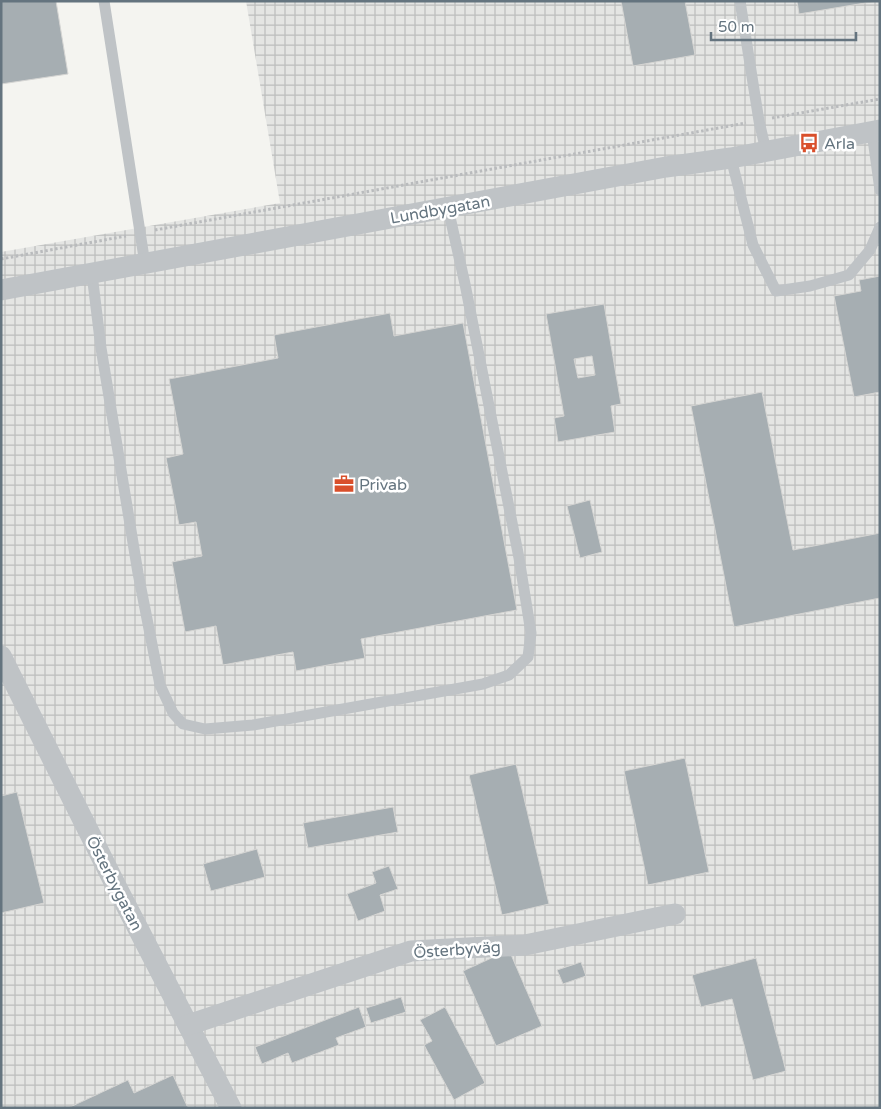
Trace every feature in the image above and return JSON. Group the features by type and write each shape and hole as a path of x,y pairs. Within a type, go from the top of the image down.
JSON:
{"street":[{"name":"Lundbygatan","path":"1,290 666,167 731,158 876,131"},
{"name":"Österbygatan","path":"1,656 108,870 231,1108"},
{"name":"Österbyväg","path":"188,1025 411,951 525,945 675,914"}],"lane":[{"path":"104,1 145,264"},
{"path":"740,1 759,121 766,151"},
{"path":"876,131 880,190"},
{"path":"731,158 753,245 776,291 810,286 849,275 870,250 880,226"},
{"path":"92,274 101,348 133,543 160,685 173,713 183,724 205,729 253,725 484,684 509,675 528,657 531,633 519,558 467,293 448,208"}],"path":[{"path":"1,259 880,99"}],"shaded area":[{"path":"246,1 880,1 880,1108 1,1108 1,252 280,203"}],"building":[{"path":"1,1 56,1 68,74 1,84"},
{"path":"621,1 685,1 695,55 633,66"},
{"path":"797,1 877,1 799,14"},
{"path":"880,276 880,392 854,397 834,296 861,291 859,280"},
{"path":"604,304 621,404 611,406 615,432 558,442 554,418 564,416 546,314","holes":["592,356 595,375 578,378 574,359"]},
{"path":"390,313 394,336 463,323 517,610 361,639 365,658 296,671 293,652 223,665 216,626 185,632 172,562 202,556 196,522 179,525 166,458 183,454 169,379 278,358 274,335"},
{"path":"762,392 793,550 880,533 880,598 734,627 691,406"},
{"path":"590,500 602,552 580,558 567,506"},
{"path":"685,758 709,872 648,885 624,771"},
{"path":"516,764 549,904 502,915 469,775"},
{"path":"17,792 44,903 1,913 1,796"},
{"path":"393,807 398,832 308,848 303,823"},
{"path":"257,849 265,877 211,891 203,864"},
{"path":"389,866 398,889 380,895 385,911 358,921 347,894 376,883 372,872"},
{"path":"509,950 542,1026 496,1046 463,971"},
{"path":"756,958 786,1071 753,1080 732,999 701,1007 692,975"},
{"path":"581,962 586,976 563,984 557,970"},
{"path":"401,997 406,1012 371,1023 366,1008"},
{"path":"359,1007 366,1027 336,1038 339,1045 292,1063 288,1053 262,1064 255,1047"},
{"path":"445,1007 485,1083 454,1100 424,1045 432,1041 420,1020"},
{"path":"173,1075 188,1108 68,1108 128,1080 134,1093"}],"place":[{"name":"Arla","path":"809,143"},
{"name":"Privab","path":"344,484"}]}
